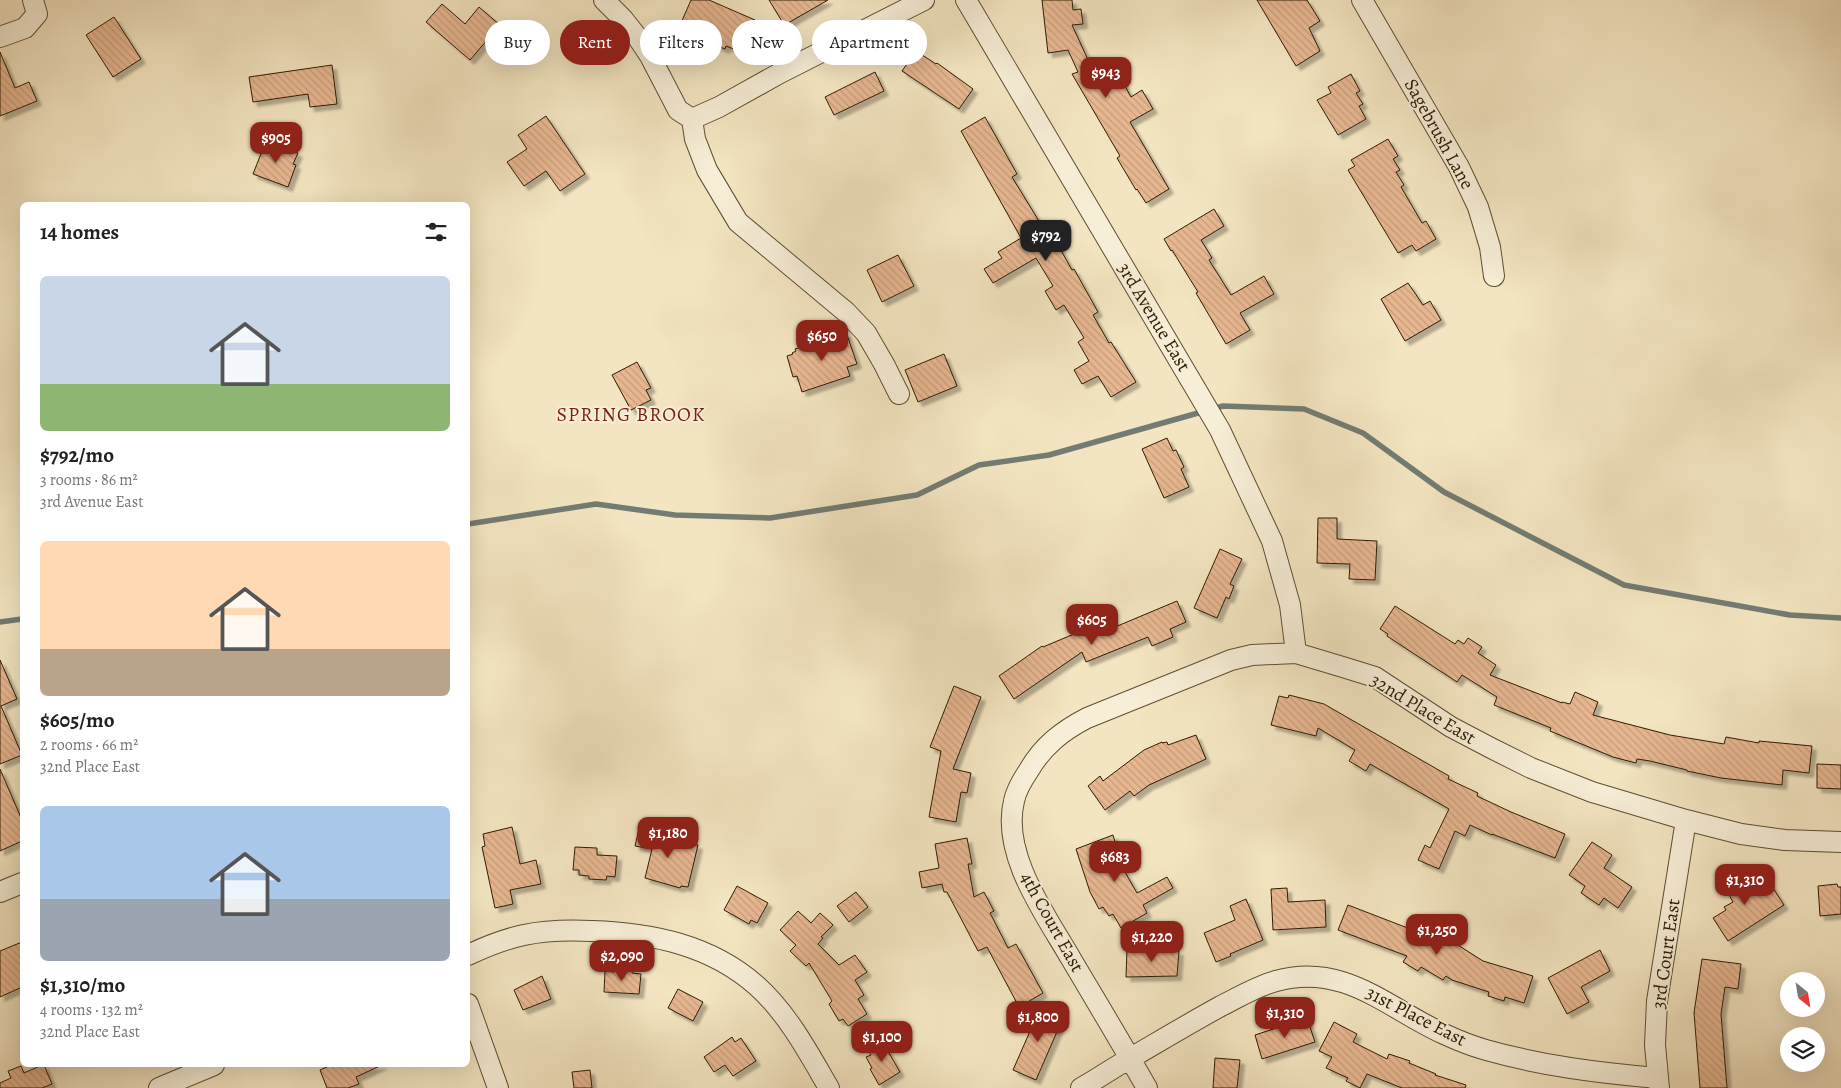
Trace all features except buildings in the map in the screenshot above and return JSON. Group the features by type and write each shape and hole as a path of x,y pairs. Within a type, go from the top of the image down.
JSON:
{"street":[{"path":"0,37 25,28 37,14 33,0"},
{"path":"604,0 638,38 650,56 678,110 692,119 695,139 706,170 738,222 846,312 866,333 899,394"},
{"path":"692,119 719,107 780,73 924,0"},
{"name":"3rd Avenue East","path":"966,0 1220,430 1272,541 1290,605 1296,654"},
{"name":"Sagebrush Lane","path":"1362,0 1459,167 1478,207 1490,247 1494,276"},
{"name":"32nd Place East","path":"1014,800 1023,779 1035,760 1050,743 1087,718 1231,660 1252,655 1296,654 1375,677 1451,727 1531,768 1592,792 1741,834 1785,840 1841,842"},
{"name":"4th Court East","path":"1014,800 1011,823 1014,845 1021,867 1041,906 1147,1088"},
{"name":"3rd Court East","path":"1658,1083 1655,1045 1657,1001 1686,820"},
{"path":"0,892 20,884"},
{"path":"470,954 524,935 570,930 637,934 680,943 722,960 741,973 774,1004 799,1038 829,1088"},
{"name":"31st Place East","path":"1081,1088 1197,1019 1256,989 1276,981 1300,977 1323,977 1345,982 1366,990 1443,1034 1485,1050 1549,1065 1658,1083"},
{"path":"470,1010 498,1088"},
{"path":"171,1086 210,1067"}],"waterway":[{"path":"470,524 596,504 675,515 770,518 917,495 979,465 1049,455 1223,406 1304,409 1363,433 1444,492 1624,585 1790,615 1841,618"},
{"path":"0,622 20,619"}],"district":[{"name":"SPRING BROOK","path":"631,414"}]}
